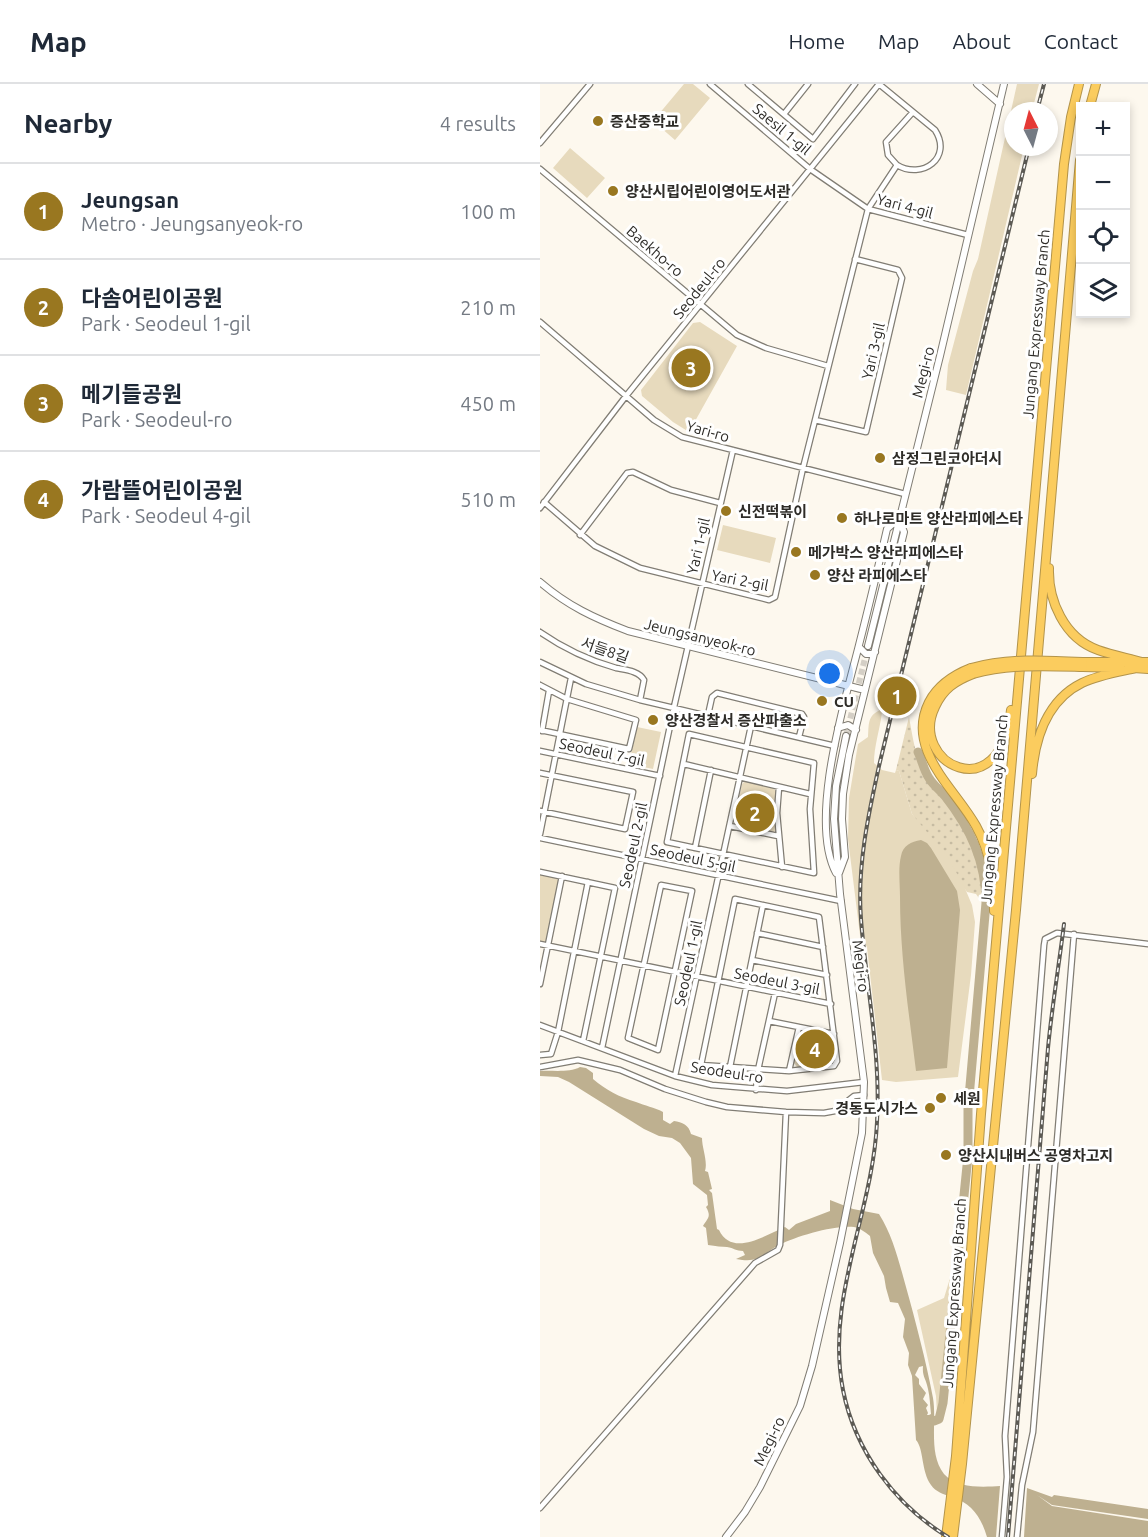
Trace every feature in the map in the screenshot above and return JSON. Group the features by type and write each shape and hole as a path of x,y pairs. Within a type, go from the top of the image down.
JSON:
{"highway":[{"name":"Jungang Expressway Branch","path":"946,1537 956,1456 981,1114 1064,164 1079,84"},
{"path":"1091,102 1096,84"},
{"name":"Jungang Expressway Branch","path":"953,1537 1020,858 1076,205"},
{"path":"1061,374 1063,388 1049,558 1052,600 1061,619 1077,637 1095,650 1144,665"},
{"path":"972,671 946,690 932,714 929,728 932,741 942,756 952,765 964,768 982,766 993,759 1006,738 1020,618 1024,608"},
{"path":"981,1114 979,1097 994,916 992,867 976,826 933,764 923,732 925,714 934,694 949,678 990,663 1010,661 1144,665"},
{"path":"1020,858 1025,848 1032,770 1038,740 1049,714 1064,695 1083,682 1144,665"}],"street":[{"path":"540,143 590,84"},
{"name":"Saesil 1-gil","path":"710,84 810,169"},
{"path":"748,84 813,139 855,84"},
{"path":"784,114 808,84"},
{"path":"879,84 935,130 939,136 941,146 938,157 930,166 907,171 897,165 888,155 886,142 913,112"},
{"name":"Seodeul-ro","path":"540,508 626,396 879,84"},
{"path":"977,84 1000,104"},
{"name":"Megi-ro","path":"868,646 1005,84"},
{"path":"803,468 868,209 897,165"},
{"name":"Baekho-ro","path":"540,169 737,335 753,344 828,366"},
{"name":"Yari 4-gil","path":"810,169 868,209 968,235"},
{"name":"Yari 3-gil","path":"815,420 866,432 902,274 898,270 855,259"},
{"name":"Yari-ro","path":"540,322 654,420 682,437 905,494"},
{"name":"Yari 1-gil","path":"687,647 733,450"},
{"name":"Yari 2-gil","path":"544,502 595,546 640,568 769,600 775,597 803,468"},
{"path":"580,535 627,473 633,472 671,490 720,502"},
{"path":"898,519 904,532 849,755 842,819 845,857 838,876 831,862 826,818 830,773 838,728 887,529 898,519"},
{"name":"Jeungsanyeok-ro","path":"540,582 560,598 591,617 628,631 865,690"},
{"name":"서들8길","path":"540,632 580,655 638,674 645,680 640,700"},
{"name":"Seodeul 2-gil","path":"602,1048 687,647"},
{"path":"859,647 866,654 875,652"},
{"path":"540,662 571,678 606,691 835,746"},
{"path":"540,834 542,812 552,776 571,678"},
{"path":"540,685 567,699 636,720 629,748 541,730 549,690"},
{"path":"708,715 712,697 717,693 802,714 804,717 799,737"},
{"path":"838,728 848,725 856,730"},
{"name":"Seodeul 1-gil","path":"675,1076 751,726"},
{"path":"689,734 814,763 810,794 810,831 814,873 667,842 684,764 689,734"},
{"name":"Megi-ro","path":"726,1537 760,1487 800,1406 812,1366 840,1243 862,1133 864,1082 838,876 834,819 836,786 846,736"},
{"name":"Seodeul 7-gil","path":"540,751 660,776"},
{"path":"684,764 810,794"},
{"path":"695,849 711,770"},
{"path":"540,773 633,792 625,829 542,812"},
{"path":"779,787 778,837 782,867"},
{"path":"730,826 778,837"},
{"name":"Seodeul 5-gil","path":"540,838 841,901"},
{"path":"540,872 615,888 583,1041"},
{"path":"540,984 562,876"},
{"path":"540,1055 551,1054 558,1032 588,882"},
{"path":"661,885 692,891 675,972 658,1050 628,1038 661,885"},
{"name":"Seodeul 3-gil","path":"730,1067 700,1065 735,899 763,905"},
{"path":"763,905 819,917 837,1061 834,1066 789,1071 730,1067 763,905"},
{"path":"757,933 823,946"},
{"path":"1002,1537 1006,1477 1005,1425 1045,939 1058,933 1148,944"},
{"path":"1017,1537 1022,1485 1033,1432 1074,934"},
{"name":"Seodeul 3-gil","path":"540,944 831,1004"},
{"path":"752,960 827,975"},
{"path":"756,1090 758,1070 775,993"},
{"path":"769,1021 834,1034"},
{"name":"Seodeul-ro","path":"540,1025 675,1076 712,1085 787,1091 864,1082"},
{"path":"789,1071 799,1027"},
{"path":"540,1067 578,1060 620,1070 665,1089 727,1107 824,1113 835,1111 854,1096 864,1095"},
{"path":"540,1508 755,1263 778,1250 786,1112"}],"shaded area":[{"path":"684,84 693,84 710,98 675,140 653,121"},
{"path":"1017,84 1039,84 1034,102 1013,102"},
{"path":"1004,142 1004,156 1022,156 966,395 946,390 948,365 978,259"},
{"path":"570,148 605,178 587,198 553,168"},
{"path":"700,322 737,346 689,432 642,396 641,390 693,323"},
{"path":"723,525 776,538 770,563 717,550"},
{"path":"880,710 882,712 874,763 882,770 895,773 896,770 899,771 912,814 947,856 972,905 975,922 971,975 958,1077 896,1082 882,1080 867,947 860,935 848,839 849,798 858,744 868,737 871,718"},
{"path":"909,717 915,749 923,772 954,814 974,849 981,874 983,904 976,894 967,892 912,814 899,771 896,770"},
{"path":"637,727 661,732 653,769 629,764"},
{"path":"745,781 773,788 776,791 776,830 773,833 736,825 734,822 742,784"},
{"path":"921,840 931,848 957,891 960,910 947,1068 916,1071 903,963 899,871 904,849 911,843"},
{"path":"540,874 559,881 547,940 543,943 540,942"},
{"path":"803,1031 832,1038 835,1059 832,1063 797,1067 794,1063"},
{"path":"586,1068 593,1073 593,1079 608,1090 663,1112 663,1120 670,1124 674,1121 682,1123 689,1128 691,1134 702,1138 705,1171 708,1172 712,1189 709,1190 712,1193 717,1229 732,1242 749,1242 785,1227 789,1230 796,1224 830,1211 830,1200 853,1209 879,1214 895,1249 924,1356 933,1398 935,1447 939,1466 949,1479 963,1485 1000,1486 996,1537 987,1537 979,1517 970,1507 937,1491 928,1479 916,1440 912,1376 908,1365 909,1353 903,1337 905,1319 898,1303 890,1302 884,1276 873,1253 870,1236 854,1227 826,1229 787,1242 750,1260 736,1259 745,1255 743,1251 708,1245 706,1228 703,1226 709,1216 706,1207 708,1205 707,1195 693,1184 691,1158 680,1143 644,1129 569,1082 558,1077 540,1076 540,1071","holes":["923,1366 929,1395 931,1414 929,1415 927,1415 926,1408 928,1405 923,1399 926,1393 915,1375 919,1367"]},
{"path":"954,1265 941,1404 937,1414 936,1396 917,1310 944,1298"},
{"path":"1027,1488 1052,1497 1054,1495 1148,1509 1148,1519 1052,1505 1037,1495 1052,1506 1148,1521 1148,1537 1024,1537"}],"waterway":[{"path":"918,752 927,775 954,808 975,846 983,873 986,903 968,1109 968,1156 943,1403 939,1419 934,1421"}],"tunnel":[{"path":"846,736 868,646"}],"railway":[{"path":"1039,102 1044,84"},
{"path":"948,1537 911,1509 880,1474 857,1434 843,1390 839,1356 840,1322 874,1156 878,1097 861,919 862,861 879,766 1027,156"},
{"path":"1008,1537 1048,1048 1064,924"}],"place":[{"name":"증산중학교","path":"598,121"},
{"name":"양산시립어린이영어도서관","path":"613,191"},
{"name":"메기들공원","path":"691,368"},
{"name":"삼정그린코아더시","path":"880,458"},
{"name":"신전떡볶이","path":"726,511"},
{"name":"하나로마트 양산라피에스타","path":"842,518"},
{"name":"메가박스 양산라피에스타","path":"796,552"},
{"name":"양산 라피에스타","path":"815,575"},
{"name":"Jeungsan","path":"897,696"},
{"name":"CU","path":"822,701"},
{"name":"양산경찰서 증산파출소","path":"653,720"},
{"name":"다솜어린이공원","path":"755,813"},
{"name":"가람뜰어린이공원","path":"815,1049"},
{"name":"세원","path":"941,1098"},
{"name":"경동도시가스","path":"930,1108"},
{"name":"양산시내버스 공영차고지","path":"946,1155"}]}
